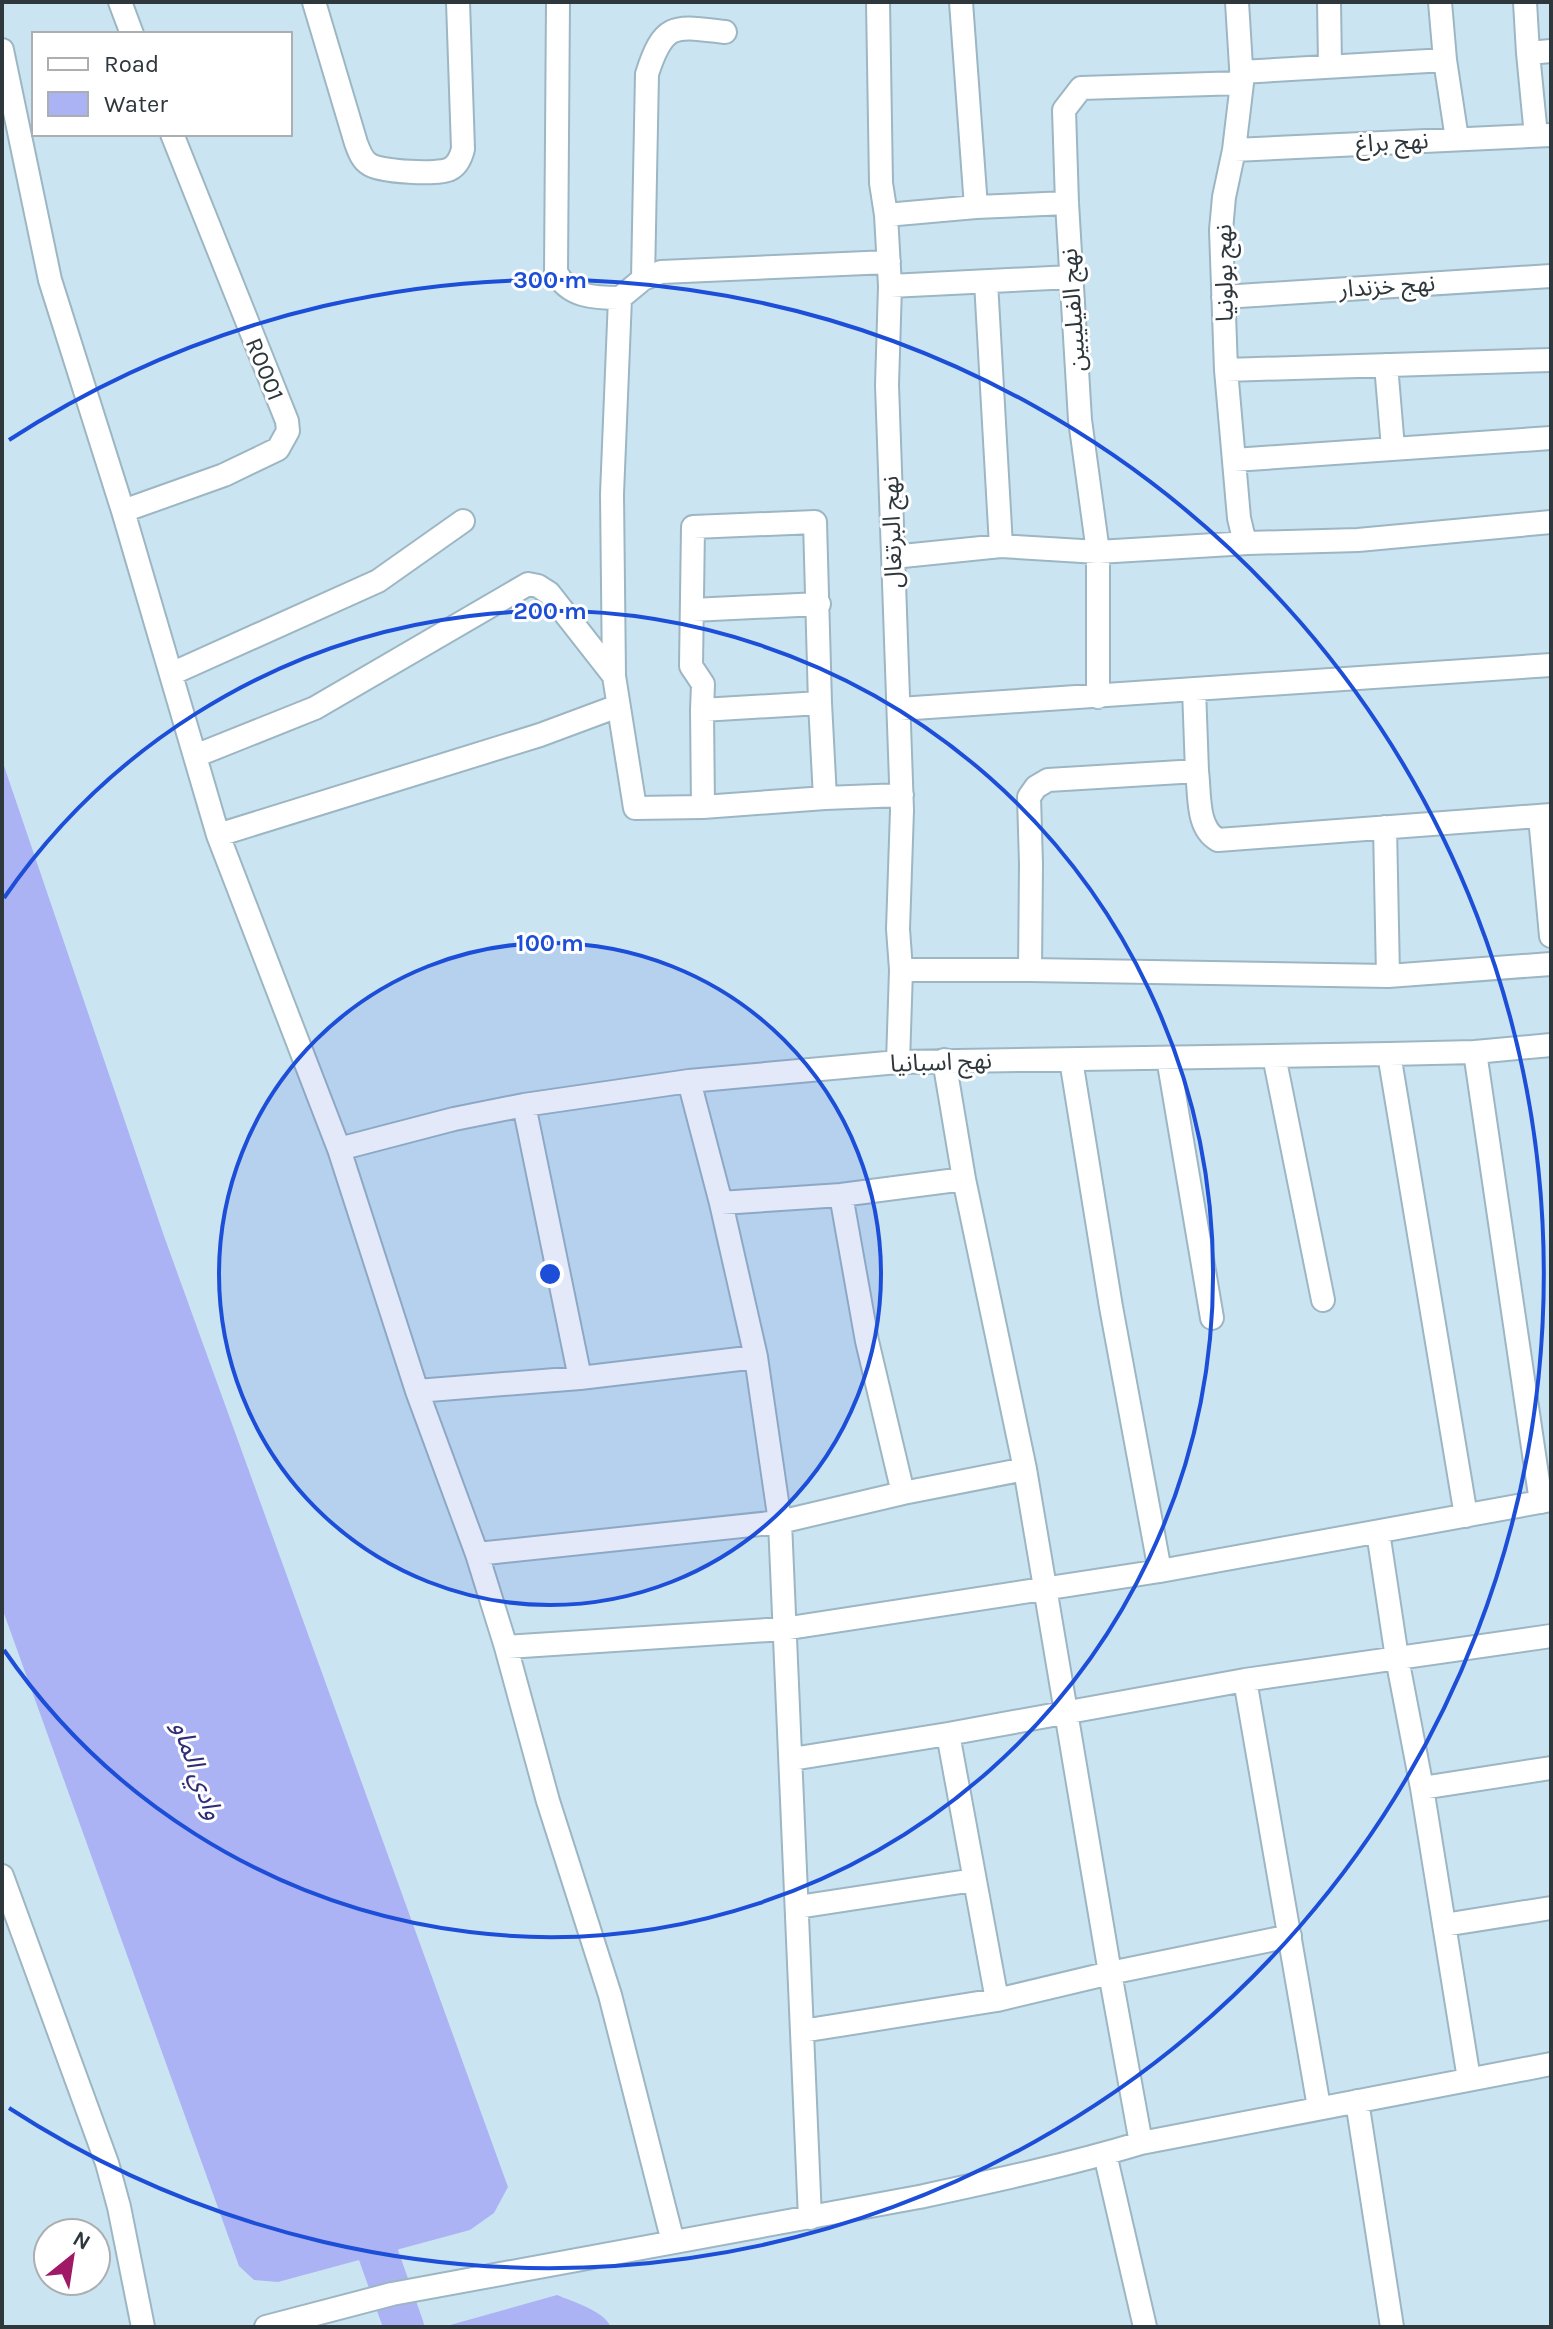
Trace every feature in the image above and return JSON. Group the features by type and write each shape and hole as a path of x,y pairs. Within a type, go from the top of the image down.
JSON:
{"street":[{"path":"120,2 131,32"},
{"path":"314,2 356,143 365,162 375,168 439,172 451,169 461,158 463,149 458,2"},
{"path":"558,2 556,272 561,283 592,298 620,298 643,279 661,272 889,262"},
{"name":"نهج البرتغال","path":"878,2 881,183 890,286 887,385 902,795 898,1062"},
{"path":"961,2 976,207"},
{"name":"نهج بولونيا","path":"1237,2 1241,77 1234,150 1223,208 1223,297 1240,528 1248,543"},
{"path":"1329,2 1330,65"},
{"path":"1440,2 1457,139"},
{"path":"1525,2 1528,53 1544,135"},
{"path":"643,279 647,74 655,51 668,32 685,27 725,32"},
{"path":"2,50 50,280 123,511 218,835 339,1149 417,1391 477,1554 548,1801 610,1995 673,2242"},
{"path":"1528,53 1551,51"},
{"path":"1241,77 1330,65 1445,60"},
{"name":"نهج الفيليبين","path":"1098,697 1098,552 1080,420 1064,110 1081,88 1241,77"},
{"name":"نهج براغ","path":"1234,150 1544,135"},
{"name":"R0001","path":"123,511 224,475 278,449 288,431 287,421 173,136"},
{"path":"886,215 1067,203"},
{"name":"نهج خزندار","path":"1223,297 1551,276"},
{"path":"890,286 1071,277"},
{"path":"986,282 1001,546"},
{"path":"620,298 612,494 614,676 635,808 902,795"},
{"path":"1226,370 1551,360"},
{"path":"1386,365 1393,448"},
{"path":"1234,460 1551,438"},
{"path":"171,674 378,581 463,521"},
{"path":"703,807 703,684 691,666 693,527 815,522 825,798"},
{"path":"893,557 1001,546 1098,552 1358,540 1551,522"},
{"path":"195,756 315,708 528,584 549,593 614,676"},
{"path":"692,610 819,604"},
{"path":"899,709 1551,665"},
{"path":"1194,689 1197,771 1203,826 1208,834 1218,840 1546,816 1551,936"},
{"path":"702,710 820,703"},
{"path":"218,835 540,735 618,706"},
{"path":"1030,970 1029,797 1036,787 1048,780 1197,771"},
{"path":"1385,827 1388,976"},
{"path":"901,970 1388,976 1551,964"},
{"name":"نهج اسبانيا","path":"339,1149 454,1119 524,1105 689,1081 898,1062 1475,1052 1551,1045"},
{"path":"506,1647 783,1629 1160,1571 1546,1501 1475,1052"},
{"path":"1389,1054 1466,1516"},
{"path":"1274,1056 1323,1300"},
{"path":"1168,1058 1212,1318"},
{"path":"944,1060 964,1179 1025,1469 1141,2143"},
{"path":"1071,1060 1111,1307 1160,1571"},
{"path":"689,1081 756,1357 780,1522 810,2218"},
{"path":"524,1105 580,1378"},
{"path":"721,1203 841,1195 964,1179"},
{"path":"841,1195 867,1341 903,1493"},
{"path":"417,1391 580,1378 756,1357"},
{"path":"477,1554 780,1522 1025,1469"},
{"path":"1378,1532 1469,2079"},
{"path":"792,1759 1065,1714 1245,1680 1551,1636"},
{"path":"1245,1680 1319,2107"},
{"path":"948,1734 997,2000"},
{"path":"1422,1788 1551,1768"},
{"path":"2,1876 107,2163 143,2327"},
{"path":"798,1907 974,1880"},
{"path":"1444,1925 1551,1908"},
{"path":"802,2031 997,2000 1290,1936"},
{"path":"266,2327 392,2294 810,2218 994,2181 1141,2143 1551,2064"},
{"path":"1357,2101 1392,2327"},
{"path":"1105,2154 1145,2327"}],"water":[{"path":"2,760 164,1236 508,2187 494,2213 470,2230 278,2282 254,2280 239,2266 2,1608"},
{"path":"557,2295 595,2311 611,2327 443,2327"}],"waterway":[{"name":"وادي الماو","path":"360,2203 404,2327"}]}
